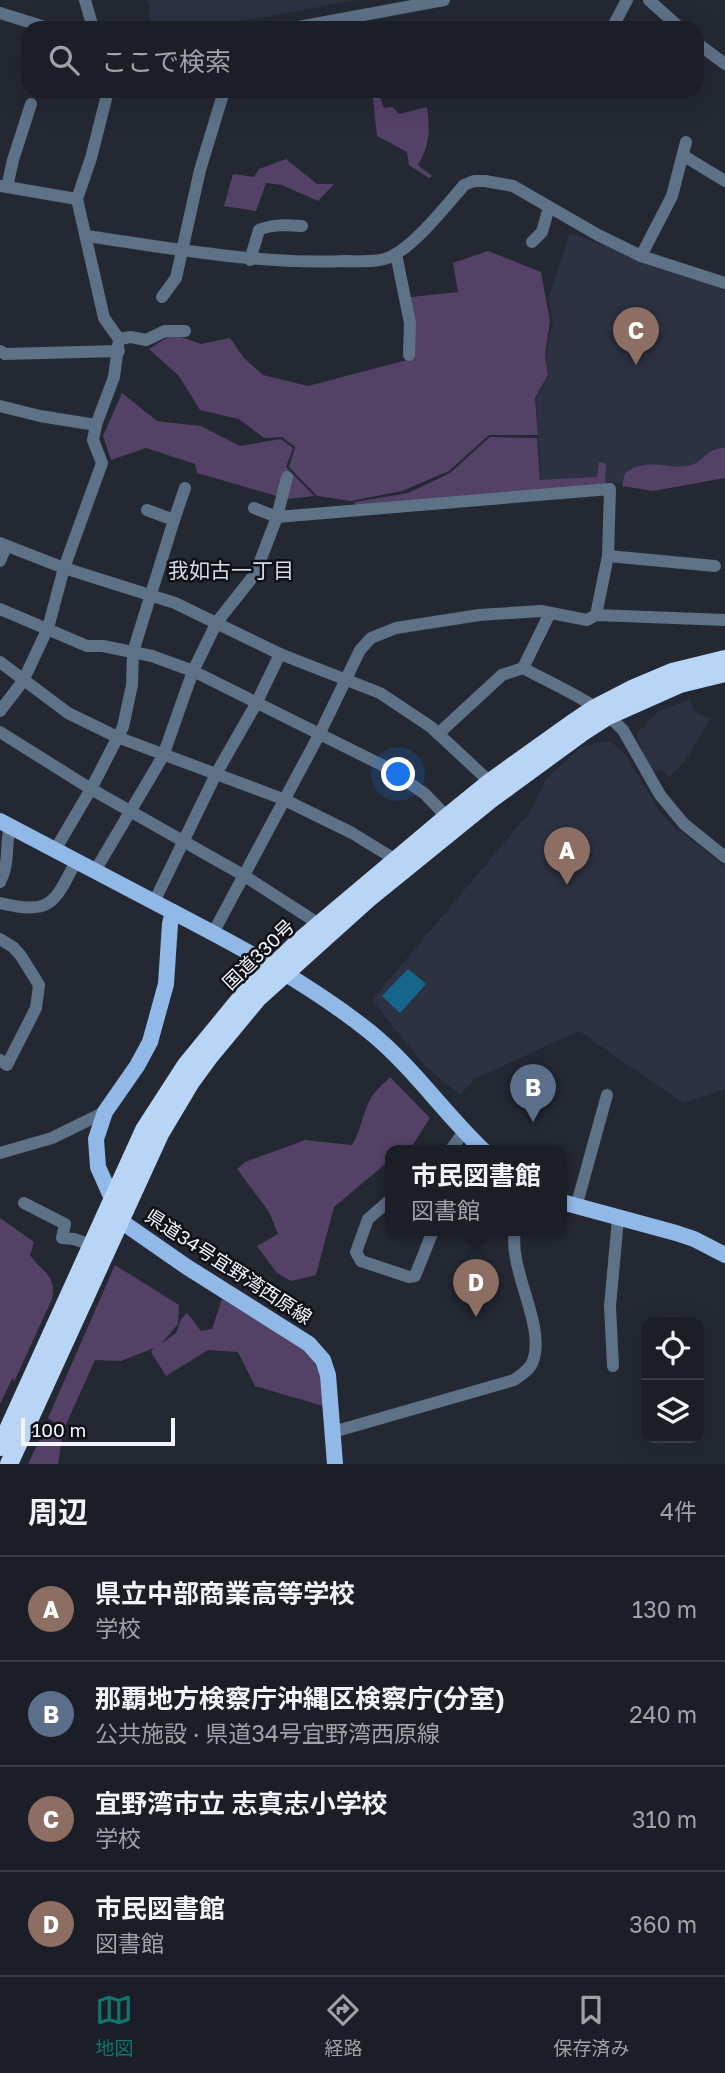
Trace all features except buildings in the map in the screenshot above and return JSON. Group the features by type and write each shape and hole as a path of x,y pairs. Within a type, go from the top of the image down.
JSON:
{"highway":[{"name":"国道330号","path":"9,1464 160,1134 191,1082 278,969 319,924 490,782 672,672 725,659"},
{"name":"国道330号","path":"0,1447 144,1129 214,1028 278,969 602,712 680,684 725,673"}],"main road":[{"path":"5,824 278,969 383,1043 422,1081 479,1145"},
{"name":"県道34号宜野湾西原線","path":"173,912 166,984 150,1042 105,1112 96,1139 96,1158 121,1219 131,1229 309,1344 320,1355 326,1367 335,1464"},
{"path":"569,1205 694,1239 725,1255"}],"street":[{"path":"85,0 91,21"},
{"path":"331,21 444,0"},
{"path":"616,21 627,0"},
{"path":"649,0 672,21"},
{"path":"0,12 27,21"},
{"path":"704,49 725,64"},
{"path":"704,58 712,56"},
{"path":"0,711 23,681 48,628 64,568 102,463 93,440 114,377 119,345 104,318 77,199 106,98"},
{"path":"162,297 176,278 201,170 222,98"},
{"path":"32,104 4,186 77,199"},
{"path":"641,256 672,195 686,142"},
{"path":"684,156 725,181"},
{"path":"86,236 250,260 384,260 396,254 464,185 474,181 513,186 598,235 641,256 725,283"},
{"path":"532,242 542,232 550,207"},
{"path":"250,260 259,230 262,228 302,226"},
{"path":"396,254 410,323 409,355"},
{"path":"0,351 5,354 119,345 131,337 146,340 165,331 185,331"},
{"path":"0,406 96,425"},
{"path":"95,871 163,756 193,671 217,622 254,574 277,517 288,477"},
{"path":"55,850 123,727 133,652 185,488"},
{"path":"254,508 277,517 610,489 608,556 596,615"},
{"path":"147,510 174,520"},
{"path":"0,561 3,545 64,568 152,595 217,622 280,654 380,693 438,734 490,782"},
{"path":"608,556 715,566"},
{"path":"0,609 87,646 103,646 152,656 193,671 386,766 425,794 447,817"},
{"path":"213,933 319,735 359,650 371,638 396,628 479,615 541,611 587,620 596,615 725,620"},
{"path":"438,734 502,675 523,668 550,613"},
{"path":"155,902 216,774 256,704 280,654"},
{"path":"0,663 68,713 163,756 283,799 352,833 396,860"},
{"path":"523,668 602,712 623,730 660,795 684,824 725,857"},
{"path":"0,732 91,789 243,875 319,924"},
{"path":"0,882 8,862 5,824"},
{"path":"0,903 27,909 47,904 57,896 75,861"},
{"path":"0,939 21,956 39,985 36,1008 3,1067"},
{"path":"569,1205 607,1095"},
{"path":"0,1153 52,1138 105,1112"},
{"path":"454,1145 465,1130"},
{"path":"24,1203 65,1224 62,1238 91,1245"},
{"path":"385,1204 368,1219 356,1252 361,1261 409,1277 415,1276 431,1236"},
{"path":"613,1366 610,1306 618,1219"},
{"path":"332,1432 514,1380 525,1373 533,1361 533,1327 513,1248 514,1236"}],"shaded area":[{"path":"147,0 357,0 242,21 150,21 150,6"},
{"path":"373,98 380,98 384,108 393,107 399,114 427,107 428,137 418,165 432,176 429,178 409,165 407,152 377,136"},
{"path":"286,159 317,184 334,184 318,201 282,185 266,183 256,211 224,206 233,174 254,177 259,169"},
{"path":"570,233 725,290 725,469 542,493 536,399 549,375 546,355 553,321 548,299"},
{"path":"488,251 541,272 550,321 545,355 548,375 535,398 538,435 489,435 449,471 402,491 351,501 317,496 289,467 295,447 282,437 264,438 239,419 200,410 179,376 149,349 169,336 201,344 230,338 244,358 263,375 308,386 415,358 411,297 458,292 453,263"},
{"path":"122,393 157,421 201,426 240,446 281,439 293,448 286,467 314,496 287,499 197,473 195,464 146,448 111,460 103,436"},
{"path":"490,437 537,438 540,480 597,477 599,462 606,464 605,487 355,505 355,502 408,493 450,473"},
{"path":"725,448 725,478 653,491 622,486 625,473 642,465 691,465 713,451"},
{"path":"690,700 695,712 710,719 685,761 669,777 661,769 654,771 649,767 637,737 638,730 658,711"},
{"path":"610,741 625,754 660,812 678,832 682,832 725,867 725,1089 683,1103 579,1031 476,1078 460,1095 424,1065 372,1000 529,813 547,778 581,747"},
{"path":"390,1077 430,1118 413,1145 385,1145 385,1164 334,1207 316,1275 291,1281 276,1272 257,1246 278,1234 269,1212 237,1169 245,1162 305,1140 352,1145 371,1098"},
{"path":"0,1218 34,1242 30,1255 47,1274 53,1291 52,1299 14,1382 13,1377 0,1404"},
{"path":"115,1265 179,1305 178,1324 161,1344 176,1333 181,1319 187,1313 201,1331 212,1329 222,1299 309,1351 323,1381 323,1406 255,1386 238,1352 208,1350 166,1376 151,1352 154,1348 121,1361 95,1360 64,1429 48,1418"},
{"path":"43,1432 62,1439 58,1464 28,1464"}],"water":[{"path":"408,969 426,984 400,1013 382,996"}],"place":[{"name":"宜野湾市立 志真志小学校","path":"636,365"},
{"name":"県立中部商業高等学校","path":"567,885"},
{"name":"那覇地方検察庁沖縄区検察庁(分室)","path":"533,1122"},
{"name":"市民図書館","path":"476,1317"}],"district":[{"name":"我如古一丁目","path":"231,570"}]}
